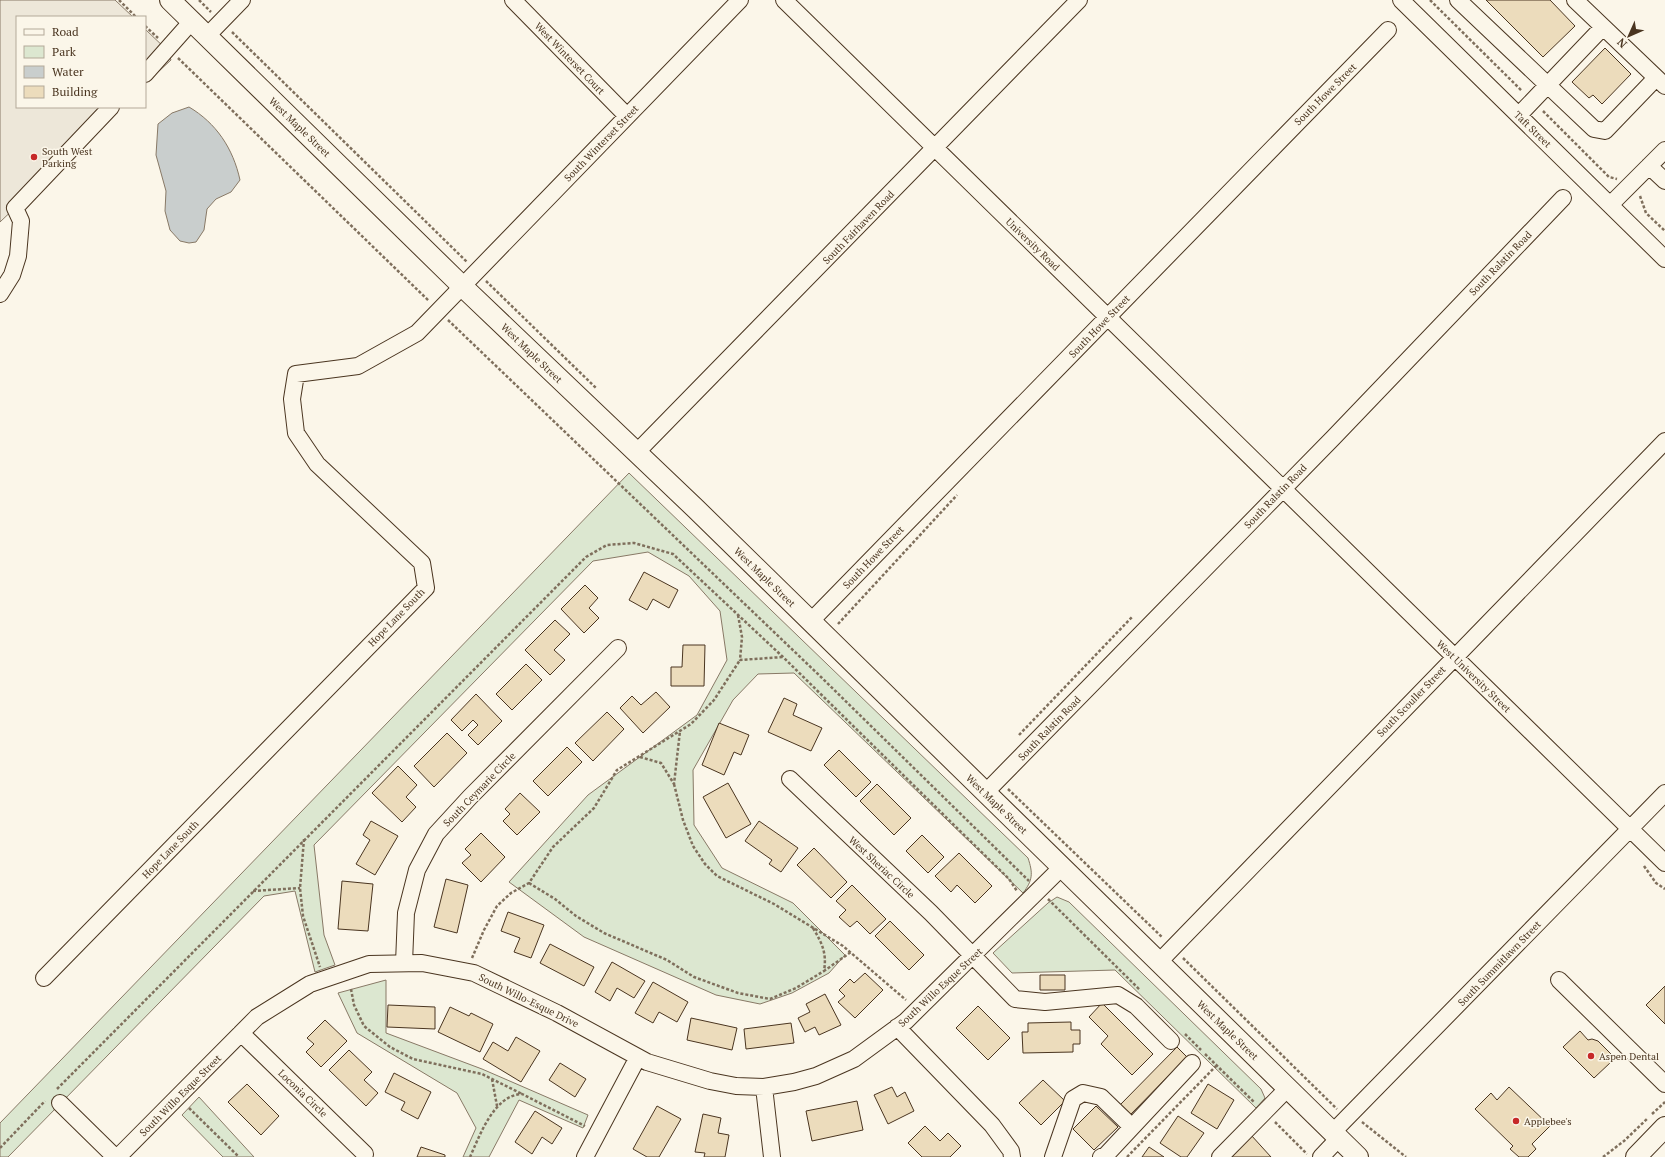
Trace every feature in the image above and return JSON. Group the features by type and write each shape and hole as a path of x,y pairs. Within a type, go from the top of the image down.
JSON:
{"main road":[{"name":"West Maple Street","path":"170,0 1358,1157"},
{"path":"1636,1157 1665,1127"}],"street":[{"path":"207,36 242,0"},
{"name":"West Winterset Court","path":"513,0 627,116"},
{"name":"South Winterset Street","path":"462,286 740,0"},
{"name":"University Road","path":"784,0 1283,489"},
{"name":"South Fairhaven Road","path":"636,453 1079,0"},
{"name":"Taft Street","path":"1401,0 1665,259"},
{"path":"1458,0 1594,129 1605,131 1661,82 1575,0"},
{"path":"146,73 192,22"},
{"path":"1518,115 1603,27"},
{"name":"South Howe Street","path":"810,622 1388,30"},
{"path":"0,294 12,275 18,256 21,221 15,208 110,108"},
{"path":"1610,205 1665,150"},
{"path":"1649,166 1665,181"},
{"name":"South Ralstin Road","path":"985,793 1283,489 1563,198"},
{"name":"Hope Lane South","path":"44,978 426,588 422,563 317,464 296,433 292,399 296,374 358,366 417,333 462,286"},
{"name":"South Scouller Street","path":"1159,962 1665,441"},
{"name":"West University Street","path":"1283,489 1665,863"},
{"name":"South Ceymarie Circle","path":"404,963 406,913 417,870 436,834 470,797 618,648"},
{"name":"West Sheriac Circle","path":"790,779 973,956 1015,999 1045,1002 1118,995 1136,1006 1177,1036"},
{"name":"South Summitlawn Street","path":"1321,1157 1336,1135 1665,793"},
{"name":"South Willo Esque Street","path":"638,1057 647,1062 710,1081 736,1086 764,1087 794,1082 822,1073 854,1059 906,1021 1061,868"},
{"name":"South Willo-Esque Drive","path":"242,1033 257,1017 310,984 369,964 422,963 474,973 557,1013 638,1057"},
{"path":"1559,980 1665,1084"},
{"path":"897,1027 992,1125 1011,1151 1012,1157"},
{"name":"South Willo Esque Street","path":"117,1157 242,1033"},
{"name":"Loconia Circle","path":"242,1033 365,1154"},
{"path":"585,1157 638,1057"},
{"path":"1101,1157 1106,1155 1192,1063"},
{"path":"764,1087 772,1157"},
{"path":"1220,1157 1288,1088"},
{"path":"1054,1157 1073,1098 1083,1093 1101,1097 1132,1127"},
{"path":"53,1099 117,1157"}],"path":[{"path":"119,0 135,16"},
{"path":"1430,0 1609,177 1623,181 1641,198 1646,213 1665,231"},
{"path":"146,27 821,677 1144,994"},
{"path":"838,624 961,491"},
{"path":"0,1148 53,1099 304,839 439,706 586,557 607,545 634,543 673,554 783,657 1010,879 1017,891"},
{"path":"472,958 496,906 512,893 529,883 553,847 594,808 617,770 691,724 714,700 740,660 742,637 738,614"},
{"path":"1014,740 1132,617"},
{"path":"740,660 783,657"},
{"path":"674,784 680,731"},
{"path":"640,757 661,763 674,784 683,820 692,846 704,864 717,876 774,904 851,952 909,1002"},
{"path":"304,839 300,888 303,916 320,967"},
{"path":"1644,866 1656,883 1665,889"},
{"path":"529,883 555,899 576,916 604,932 667,960 694,977 738,993 770,999 796,988 851,952"},
{"path":"253,891 300,888"},
{"path":"813,928 824,947 826,958 824,971"},
{"path":"351,989 354,1006 364,1026 390,1047 413,1059 482,1074 588,1127"},
{"path":"1177,1036 1217,1065 1310,1157"},
{"path":"1127,1157 1217,1065"},
{"path":"492,1079 497,1106"},
{"path":"470,1157 497,1106 512,1094 522,1094"},
{"path":"1603,1157 1624,1141 1665,1102"},
{"path":"189,1108 238,1157"}],"green space":[{"path":"629,473 1028,858 1031,868 1031,876 1029,884 1023,893 794,673 758,674 733,700 693,770 694,825 722,868 793,903 845,955 829,973 792,993 760,1004 716,995 584,937 509,882 588,795 697,715 727,660 720,611 689,576 648,552 593,561 314,845 324,935 335,965 315,972 295,891 264,896 8,1157 0,1157 0,1123"},
{"path":"1057,897 1069,902 1261,1089 1265,1098 1256,1108 1115,970 1012,973 993,953 1048,903"},
{"path":"386,980 386,1033 482,1069 588,1115 583,1128 519,1100 489,1157 463,1157 476,1128 457,1093 357,1033 338,993"},
{"path":"199,1097 254,1157 223,1157 182,1115"}],"shaded area":[{"name":"South West Parking","path":"0,0 115,0 132,16 16,16 16,108 120,108 0,222"},
{"path":"146,30 167,50 171,60 146,83"}],"water":[{"path":"189,107 199,113 222,138 233,157 240,180 231,192 216,199 207,209 204,230 196,242 189,243 180,241 170,230 165,211 166,191 156,155 158,124 172,113"}],"building":[{"path":"1486,0 1550,0 1575,26 1543,57"},
{"path":"1605,48 1631,74 1602,104 1593,95 1589,98 1572,82"},
{"path":"644,572 678,590 669,608 653,599 647,610 629,600"},
{"path":"585,585 598,598 589,608 599,618 584,633 561,609"},
{"path":"555,620 570,634 554,650 565,660 550,675 525,650"},
{"path":"683,645 705,645 704,686 671,686 671,667 682,667"},
{"path":"526,664 542,680 512,710 496,694"},
{"path":"656,692 670,707 643,733 620,708 632,696 641,705"},
{"path":"476,694 502,721 478,745 468,735 478,725 473,720 462,731 451,720"},
{"path":"784,698 797,704 793,715 822,728 811,751 768,732"},
{"path":"607,712 624,729 593,761 575,743"},
{"path":"719,723 749,735 741,755 734,752 724,775 702,765"},
{"path":"447,733 467,753 434,787 414,766"},
{"path":"567,747 582,762 548,796 533,781"},
{"path":"839,750 871,782 856,797 824,765"},
{"path":"398,766 417,785 406,797 416,807 402,822 372,793"},
{"path":"728,783 751,824 726,838 703,797"},
{"path":"877,784 911,818 894,835 860,801"},
{"path":"520,793 540,812 517,835 503,821 510,814 505,809"},
{"path":"371,821 398,836 375,875 356,864 370,840 363,835"},
{"path":"759,821 798,848 781,872 769,864 772,860 745,841"},
{"path":"481,833 505,857 481,882 462,863 471,855 465,849"},
{"path":"922,835 944,857 928,873 906,851"},
{"path":"814,848 847,882 831,898 797,865"},
{"path":"959,853 992,886 975,903 957,885 951,892 935,876"},
{"path":"446,879 468,885 457,933 434,927"},
{"path":"342,881 373,884 368,931 338,929"},
{"path":"852,885 886,919 870,934 857,921 850,927 839,917 846,910 836,901"},
{"path":"508,912 544,925 531,958 514,952 520,938 501,931"},
{"path":"890,921 924,955 909,970 875,936"},
{"path":"550,944 594,967 584,986 540,963"},
{"path":"612,962 645,981 634,998 617,988 610,1001 595,992"},
{"path":"865,973 883,990 855,1018 838,1002 845,996 839,990 850,979 854,983"},
{"path":"1040,975 1065,975 1065,990 1040,990"},
{"path":"653,982 688,1002 677,1022 659,1012 653,1023 635,1013"},
{"path":"1665,986 1665,1024 1646,1005"},
{"path":"825,994 841,1025 819,1035 815,1027 805,1032 798,1018 810,1012 806,1004"},
{"path":"1102,1003 1153,1054 1132,1075 1101,1044 1108,1036 1089,1017"},
{"path":"388,1005 435,1007 435,1029 387,1027"},
{"path":"978,1006 1010,1038 988,1060 956,1028"},
{"path":"450,1007 469,1016 471,1013 493,1024 480,1052 438,1032"},
{"path":"691,1018 737,1028 732,1050 687,1040"},
{"path":"325,1020 347,1041 321,1067 306,1052 314,1044 307,1038"},
{"path":"1071,1022 1071,1030 1080,1030 1080,1044 1073,1044 1073,1052 1023,1053 1022,1032 1028,1032 1028,1023"},
{"path":"791,1023 794,1043 746,1049 744,1029"},
{"name":"Aspen Dental","path":"1580,1031 1588,1040 1592,1039 1598,1041 1611,1054 1607,1058 1611,1062 1594,1078 1563,1047"},
{"path":"516,1037 540,1051 521,1082 483,1059 493,1042 508,1051"},
{"path":"1177,1047 1187,1057 1130,1115 1120,1105"},
{"path":"349,1050 372,1072 364,1080 378,1093 366,1106 329,1070"},
{"path":"560,1063 586,1079 575,1097 549,1080"},
{"path":"394,1073 431,1092 418,1119 401,1110 405,1102 385,1092"},
{"path":"1043,1080 1065,1101 1041,1125 1019,1103"},
{"path":"247,1084 279,1116 261,1135 228,1102"},
{"path":"1208,1084 1234,1100 1217,1129 1191,1113"},
{"path":"892,1087 897,1097 905,1092 914,1111 888,1124 874,1095"},
{"name":"Applebee's","path":"1509,1087 1550,1126 1532,1144 1536,1149 1528,1157 1519,1157 1510,1149 1513,1146 1475,1109 1491,1093 1497,1100"},
{"path":"857,1101 863,1130 812,1141 806,1111"},
{"path":"657,1106 681,1119 659,1157 647,1157 633,1149"},
{"path":"1096,1106 1118,1127 1094,1150 1073,1129"},
{"path":"535,1111 562,1128 552,1144 542,1137 532,1154 515,1142"},
{"path":"703,1114 721,1118 718,1133 729,1135 725,1157 704,1157 705,1153 695,1152"},
{"path":"1178,1116 1204,1133 1187,1157 1181,1157 1160,1143"},
{"path":"925,1126 940,1141 948,1133 961,1146 950,1157 922,1157 908,1143"},
{"path":"1251,1135 1271,1157 1229,1157"},
{"path":"421,1147 445,1155 445,1157 417,1157"},
{"path":"1149,1147 1164,1157 1142,1157"}],"place":[{"name":"South West Parking","path":"34,157"},
{"name":"Aspen Dental","path":"1591,1056"},
{"name":"Applebee's","path":"1516,1121"}]}
